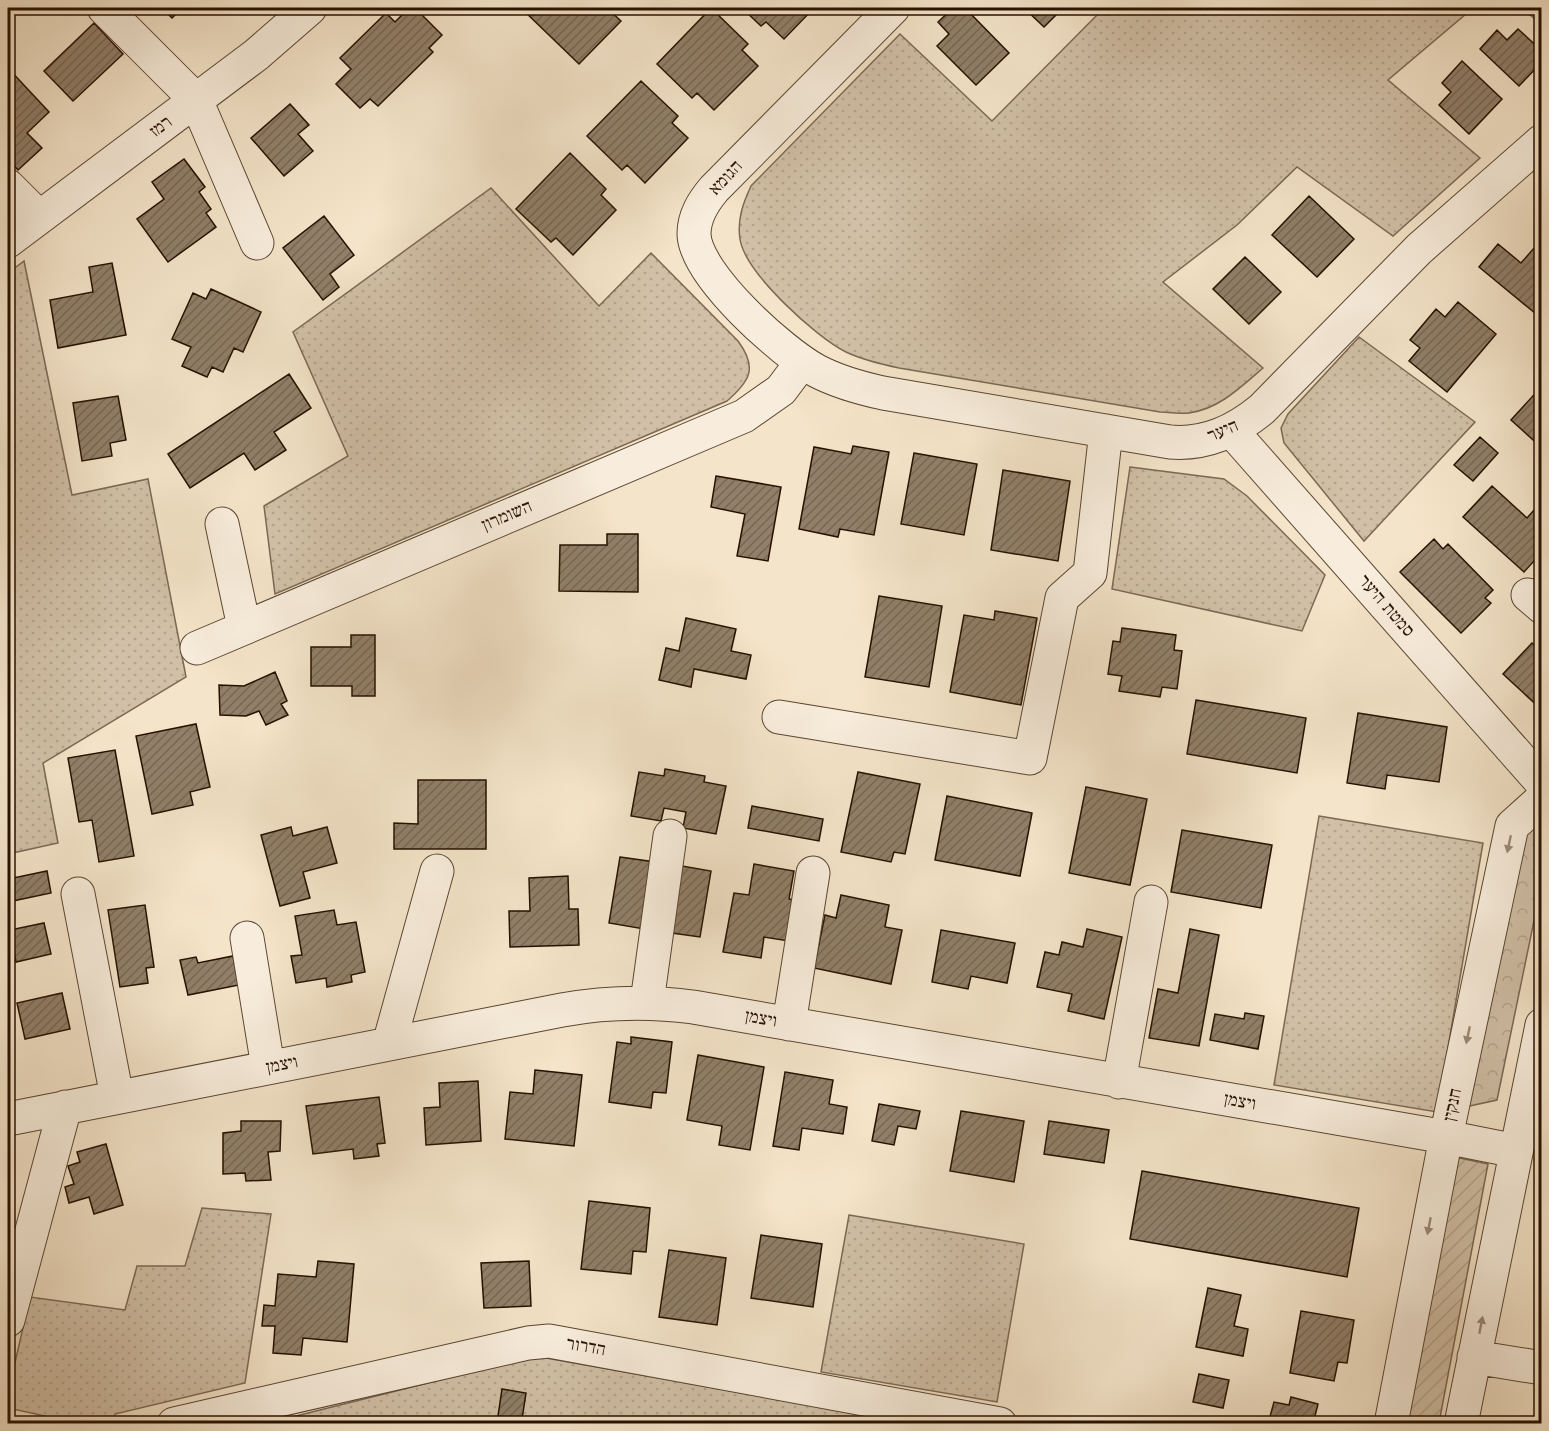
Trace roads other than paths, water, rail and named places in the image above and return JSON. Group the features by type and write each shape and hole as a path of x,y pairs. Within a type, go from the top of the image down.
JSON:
{"street":[{"path":"104,8 196,100 257,243"},
{"name":"רמז","path":"8,241 256,56 310,8"},
{"name":"הגומא","path":"802,362 771,337 715,279 696,248 694,226 704,202 714,189 893,8"},
{"name":"היער","path":"802,362 842,383 868,390 1180,443 1211,439 1231,430 1262,409 1419,249 1542,141"},
{"path":"8,186 39,217"},
{"name":"השומרון","path":"197,648 744,416 781,390 802,362"},
{"name":"סמטת היער","path":"1231,430 1542,783"},
{"path":"778,717 1030,758 1062,598 1090,573 1106,431"},
{"path":"222,524 244,627"},
{"name":"חנקין","path":"1391,1424 1446,1137 1512,826 1542,799"},
{"path":"647,1002 670,836"},
{"path":"389,1044 437,871"},
{"path":"789,1024 813,873"},
{"path":"78,894 117,1097"},
{"path":"1119,1082 1151,902"},
{"path":"247,938 268,1068"},
{"name":"ויצמן","path":"8,1119 585,1006 647,1002 693,1007 1516,1151"},
{"path":"1461,1424 1516,1151 1534,1096 1542,1025"},
{"path":"8,1320 65,1107"},
{"name":"הדרור","path":"174,1424 528,1343 549,1341 1000,1424"},
{"path":"1474,1357 1542,1368"}]}
